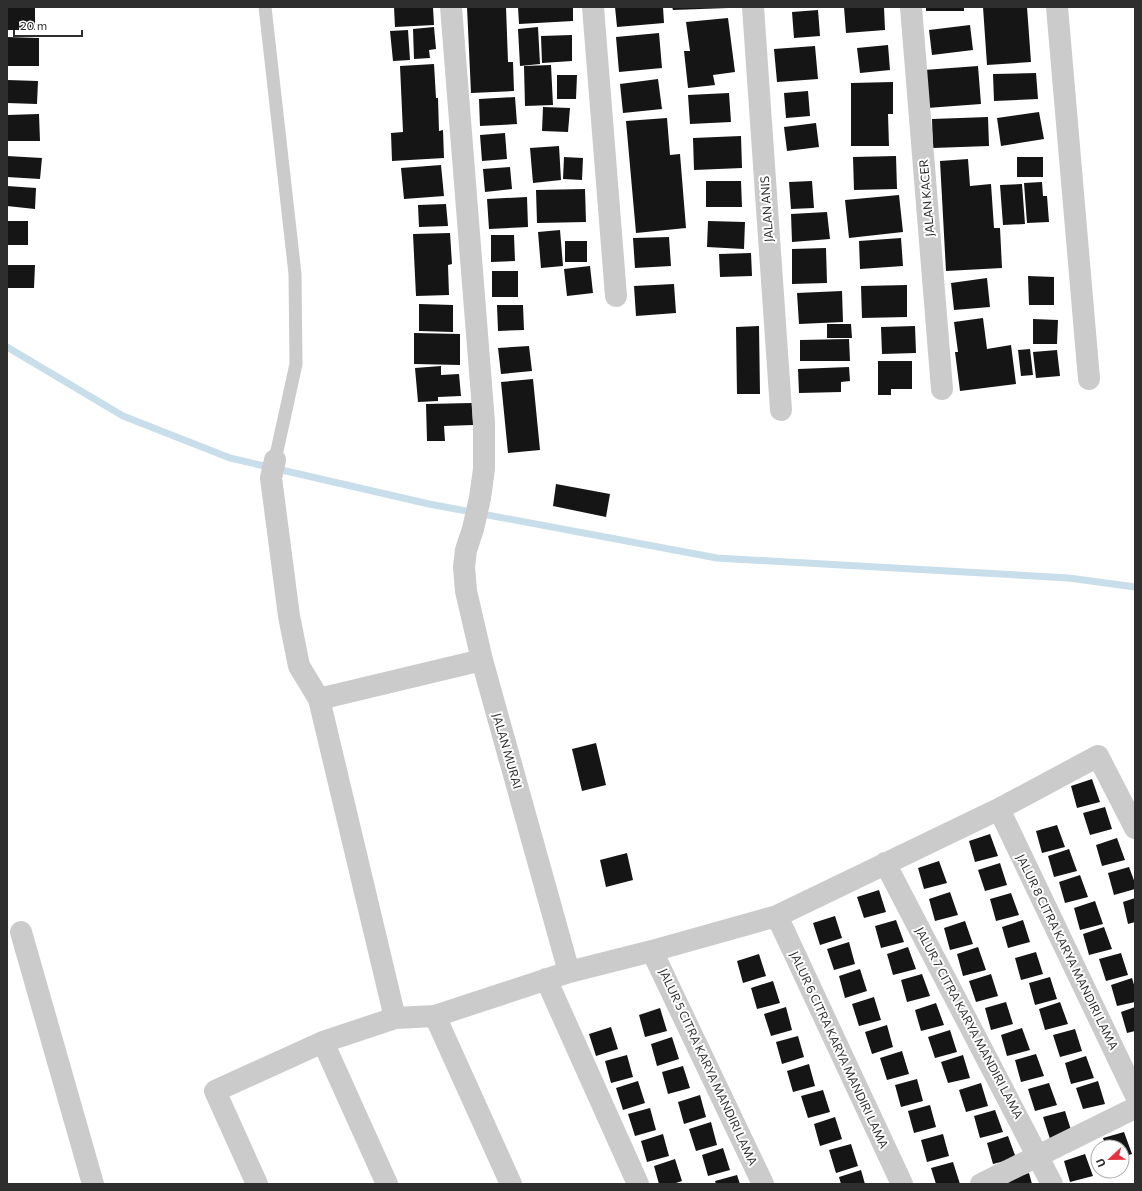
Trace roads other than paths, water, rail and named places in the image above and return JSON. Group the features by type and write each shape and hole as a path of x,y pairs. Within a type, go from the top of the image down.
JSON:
{"street":[{"name":"JALAN MURAI","path":"451,7 484,422 484,469 480,498 466,550 464,567 466,591 482,660 569,972"},
{"path":"593,7 616,296"},
{"name":"JALAN ANIS","path":"753,7 781,410"},
{"name":"JALAN KACER","path":"911,7 942,389"},
{"path":"1057,7 1089,379"},
{"path":"273,469 289,616 299,666 319,699 395,1018"},
{"path":"319,699 482,660"},
{"path":"257,1184 215,1091 323,1042 395,1018 435,1016 569,972 652,951 777,916 999,809 1098,756 1135,828"},
{"name":"JALUR 8 CITRA KARYA MANDIRI LAMA","path":"999,809 1135,1094"},
{"name":"JALUR 7 CITRA KARYA MANDIRI LAMA","path":"885,863 1052,1184"},
{"name":"JALUR 6 CITRA KARYA MANDIRI LAMA","path":"777,916 902,1184"},
{"path":"21,932 93,1184"},
{"name":"JALUR 5 CITRA KARYA MANDIRI LAMA","path":"652,951 763,1184"},
{"path":"546,979 638,1184"},
{"path":"435,1016 511,1184"},
{"path":"323,1042 387,1184"},
{"path":"981,1184 1135,1108"}],"lane":[{"path":"265,7 295,274 296,364 273,469"}],"waterway":[{"path":"7,347 123,416 230,458 429,504 717,558 1069,578 1135,587"}]}
